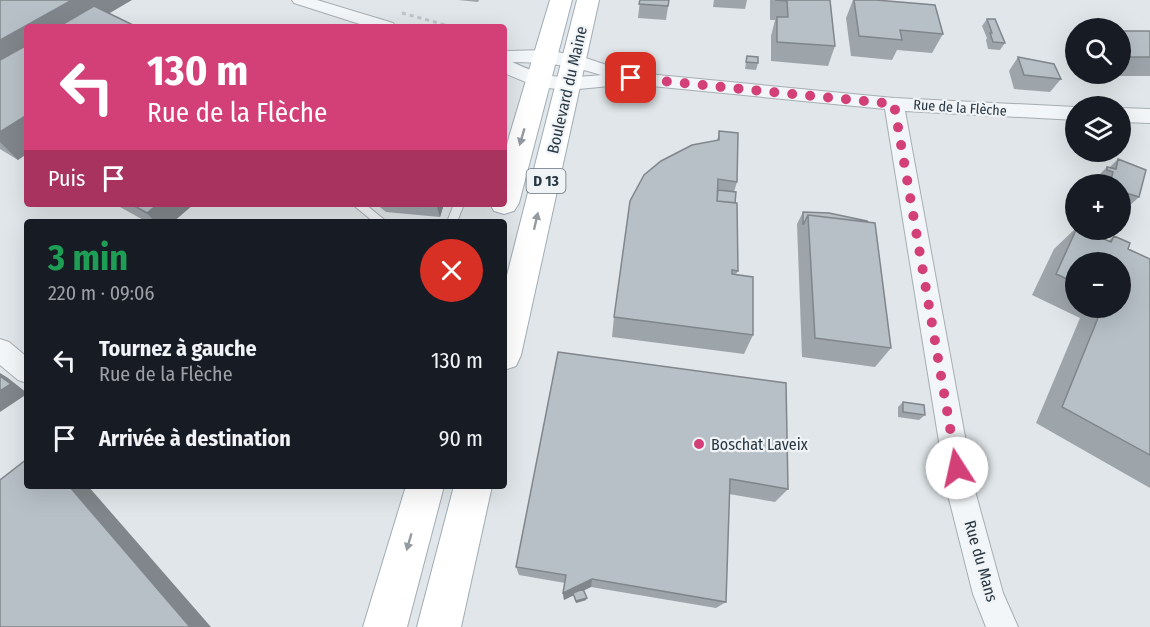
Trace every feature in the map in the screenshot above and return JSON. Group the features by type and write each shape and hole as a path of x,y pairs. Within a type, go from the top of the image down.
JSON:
{"main road":[{"name":"Boulevard du Maine","path":"507,339 556,70 561,0"},
{"name":"Boulevard du Maine","path":"507,195 556,70 588,0"},
{"path":"385,627 424,489"},
{"path":"439,627 472,489"}],"street":[{"path":"300,0 377,24"},
{"name":"Rue de la Flèche","path":"507,58 556,70 631,78 894,104 1065,113"},
{"path":"507,66 556,70"},
{"name":"Rue du Mans","path":"894,104 961,491 988,594 1002,627"},
{"path":"1131,115 1150,116"},
{"path":"0,350 24,370"}],"lane":[{"path":"361,207 377,219"}],"building":[{"path":"0,0 72,0 29,24 24,24 24,27 0,40"},
{"path":"640,0 669,0 668,6 639,4"},
{"path":"775,0 830,0 835,46 777,42 777,17 788,17 787,1"},
{"path":"854,0 935,5 943,34 900,30 902,40 859,36"},
{"path":"94,6 131,24 63,24"},
{"path":"987,19 995,19 1005,43 993,42"},
{"path":"1131,31 1150,31 1150,57 1131,57"},
{"path":"24,47 24,117 0,132 0,60"},
{"path":"747,56 758,57 758,63 746,62"},
{"path":"1018,57 1054,64 1061,79 1024,75"},
{"path":"719,131 738,133 737,182 718,179 717,201 737,203 738,271 732,270 732,274 753,277 753,335 614,317 630,201 644,175 661,161 692,145 719,140"},
{"path":"1117,162 1126,162 1146,170 1139,197 1131,194 1131,174 1112,174 1113,172 1107,170 1107,167 1116,169"},
{"path":"718,190 736,192 735,203 717,201"},
{"path":"136,207 154,207 147,213"},
{"path":"803,212 829,213 868,222 808,215 803,225"},
{"path":"808,215 875,223 891,348 815,338"},
{"path":"1071,240 1111,242 1112,240 1123,240 1130,243 1128,249 1150,259 1150,455 1062,407 1098,318 1131,318 1131,252 1066,252"},
{"path":"1065,254 1065,278 1056,274"},
{"path":"558,352 786,383 788,489 730,479 726,602 592,579 563,593 566,575 516,567"},
{"path":"0,376 11,384 0,391"},
{"path":"903,402 924,405 925,415 903,412"},
{"path":"24,461 24,489 72,489 190,627 0,627 0,480"},
{"path":"583,589 587,598 576,601 573,593"}],"place":[{"name":"Boschat Laveix","path":"699,444"}],"route":[{"path":"631,78 894,104 957,468"}]}
